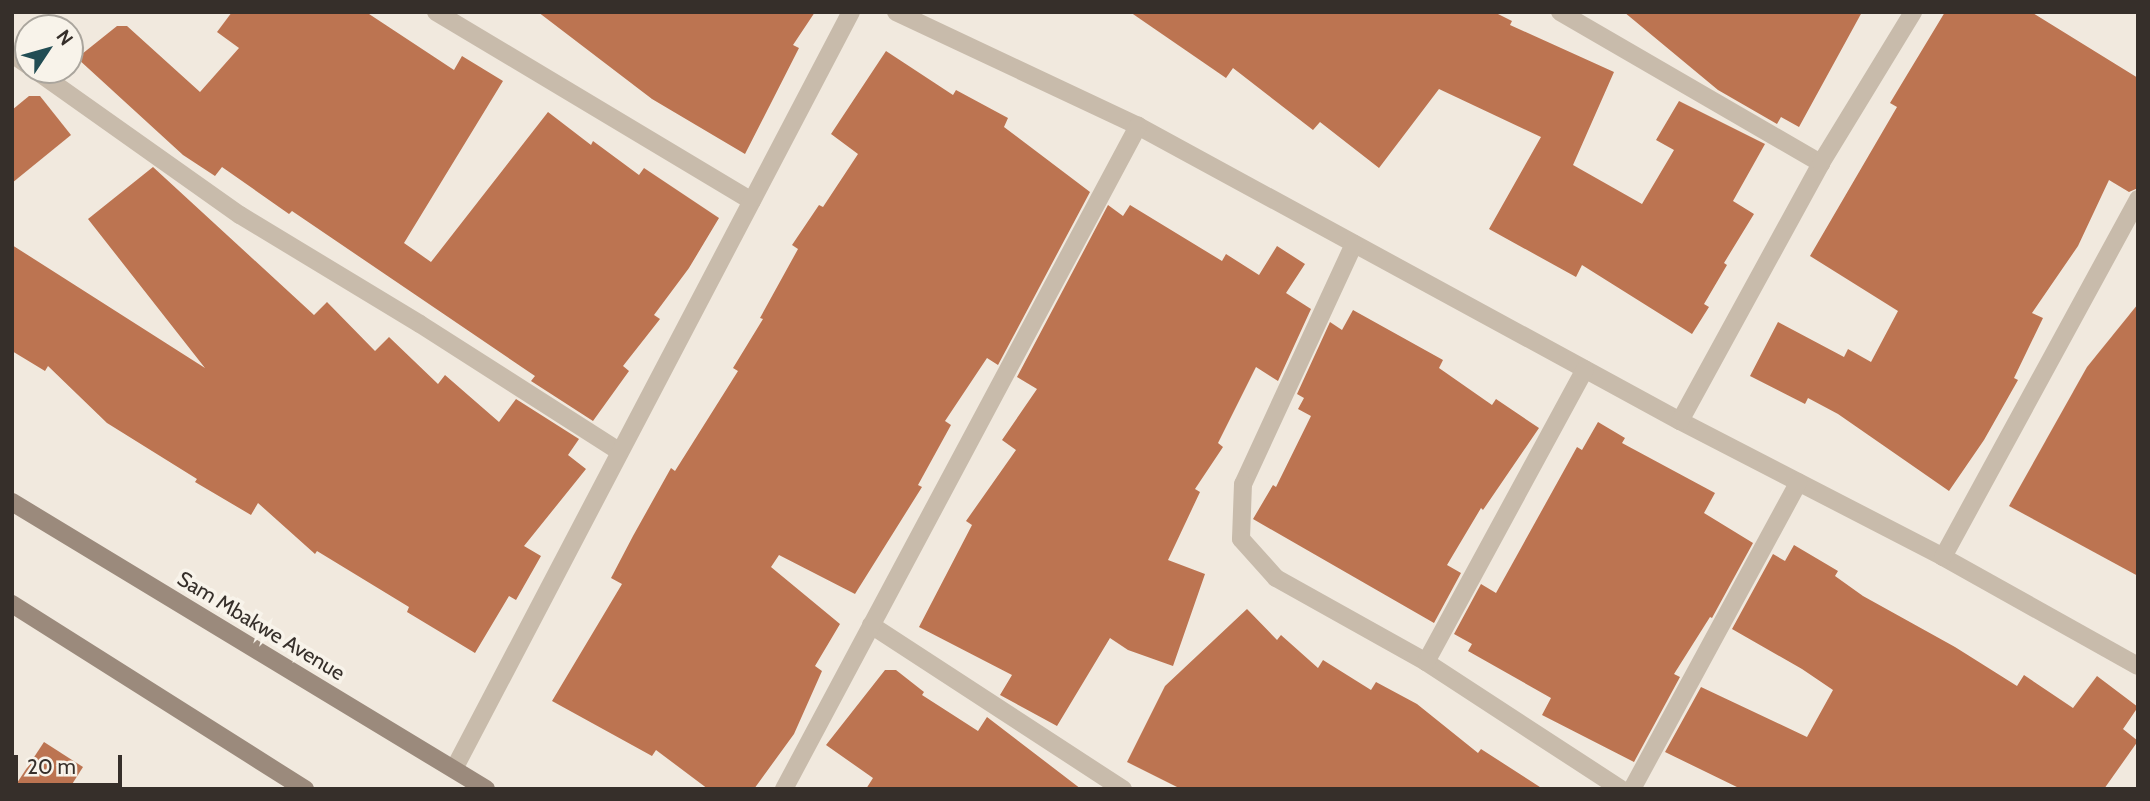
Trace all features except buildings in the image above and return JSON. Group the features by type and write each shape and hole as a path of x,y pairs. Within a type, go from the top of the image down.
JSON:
{"main road":[{"name":"Sam Mbakwe Avenue","path":"12,502 486,789"},
{"path":"12,604 302,788"}],"street":[{"path":"436,12 752,201"},
{"path":"454,769 851,12"},
{"path":"896,12 1138,126 1680,421 1943,556 2138,666"},
{"path":"1560,12 1821,163"},
{"path":"1680,421 1821,163 1913,12"},
{"path":"55,84 240,215 420,324 620,453"},
{"path":"784,789 1138,126"},
{"path":"1943,556 2138,199"},
{"path":"1354,244 1243,484 1241,539 1276,578 1426,662 1621,789"},
{"path":"1426,662 1585,369"},
{"path":"1632,789 1799,482"},
{"path":"870,625 1123,789"}]}
